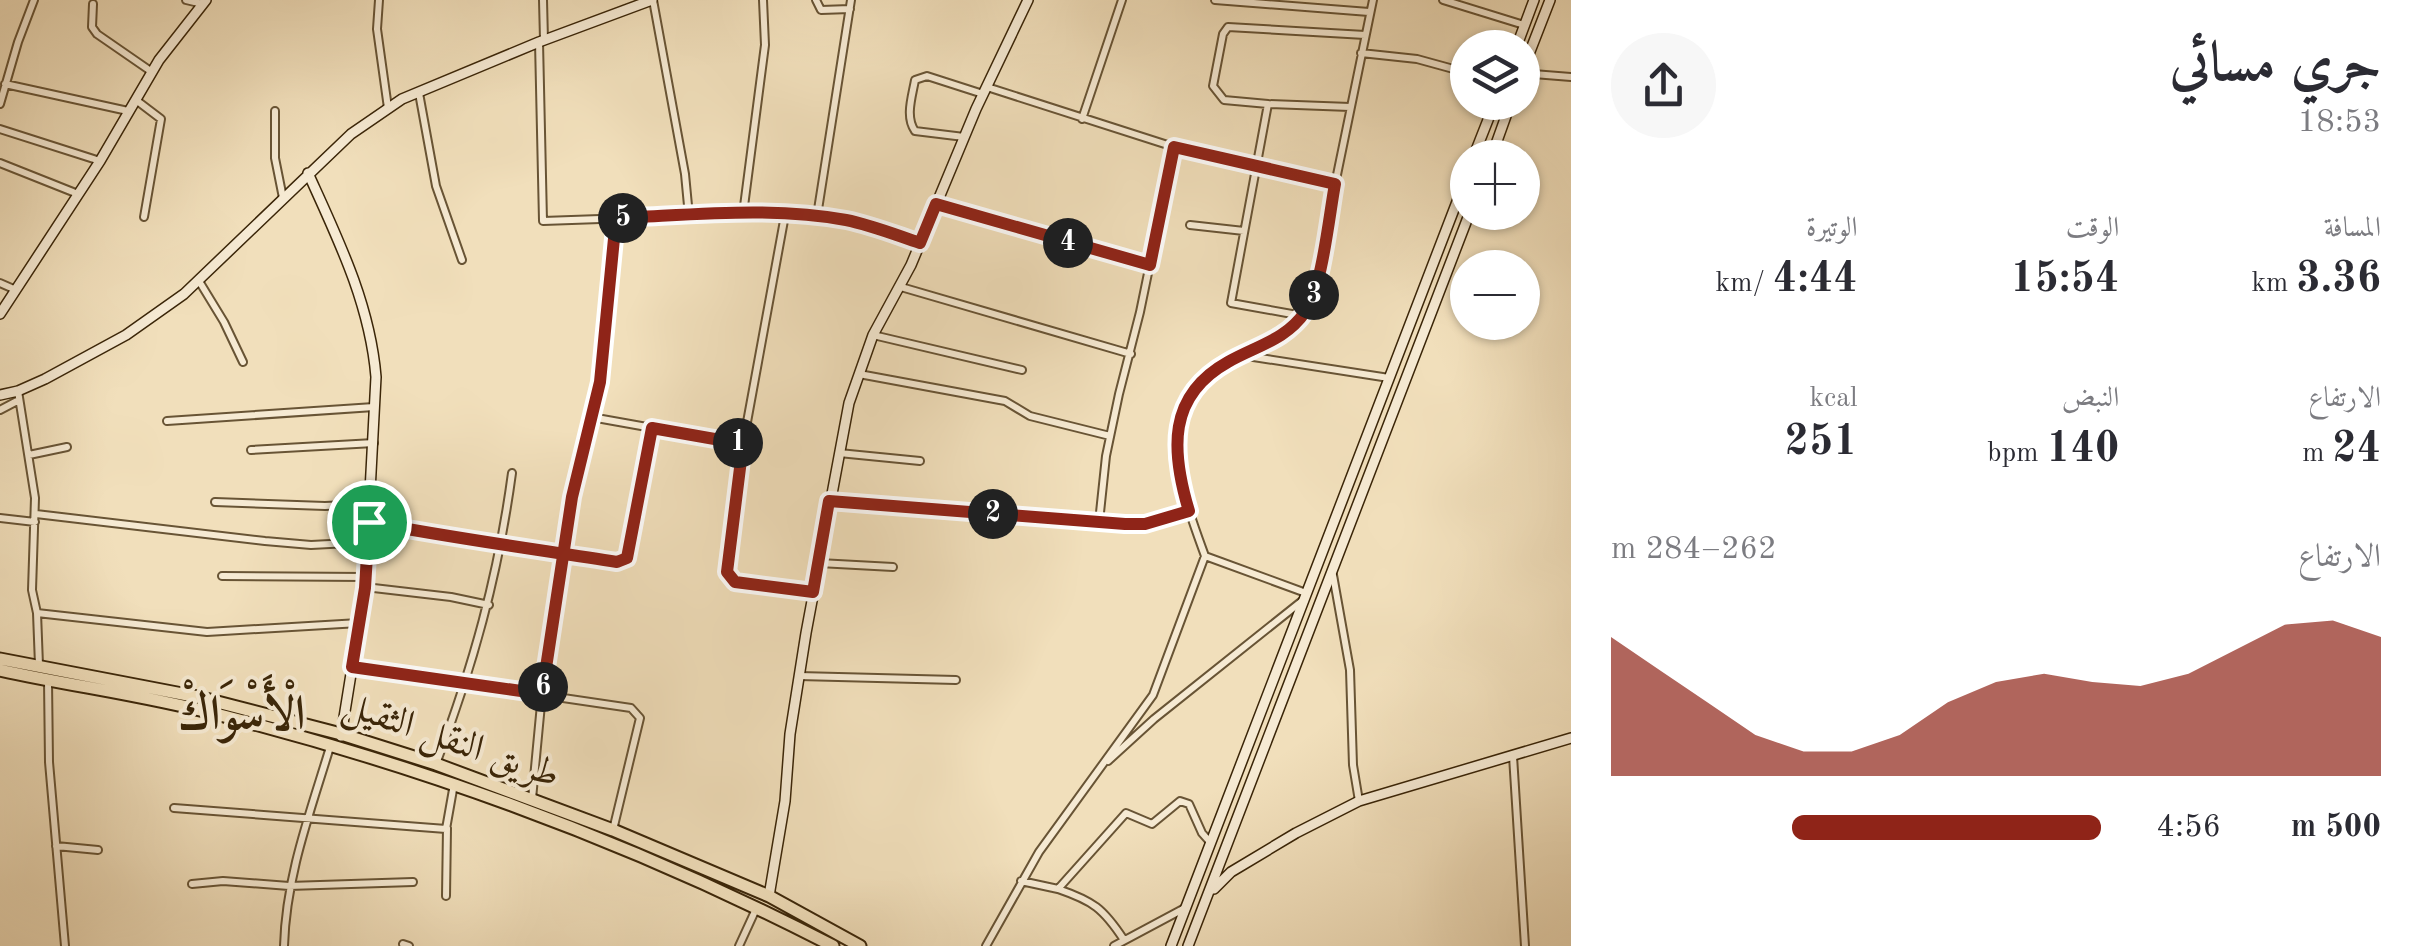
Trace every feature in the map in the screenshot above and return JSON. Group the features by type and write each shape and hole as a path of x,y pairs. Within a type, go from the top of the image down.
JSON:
{"highway":[{"name":"طريق النقل الثقيل","path":"0,659 198,697 342,734 436,764 613,830 769,896 860,946"},
{"name":"طريق النقل الثقيل","path":"0,670 162,701 334,746 454,783 642,856 833,946"}],"street":[{"path":"0,104 34,0"},
{"path":"186,0 204,2"},
{"path":"379,0 378,29 388,108"},
{"path":"543,0 541,219 546,222 743,214 817,216 863,224 920,243"},
{"path":"0,410 126,334 199,281 351,134 388,108 418,91 652,0 682,158 688,216"},
{"path":"743,214 765,45 763,0"},
{"path":"816,0 821,10 851,4 817,216"},
{"path":"769,896 813,592 838,453 858,374 901,287 964,137 1028,0"},
{"path":"1082,120 1122,0"},
{"path":"1213,0 1369,12"},
{"path":"986,946 1020,881 1108,762 1164,672 1182,610 1205,556 1189,511 1178,461 1176,434 1184,405 1210,375 1290,330 1303,316 1314,294 1372,0"},
{"path":"1444,0 1524,26"},
{"path":"1523,30 1534,0"},
{"path":"1538,30 1550,0"},
{"path":"0,314 100,161 152,72 204,2"},
{"path":"92,4 91,22 97,34 152,72"},
{"path":"1350,107 1224,100 1213,86 1223,34 1228,27 1365,35"},
{"path":"1361,53 1417,59 1450,68"},
{"path":"1540,74 1571,77"},
{"path":"964,137 915,131 910,106 915,80 927,76 985,90 1174,147 1335,184"},
{"path":"5,84 128,111"},
{"path":"418,91 436,186 462,260"},
{"path":"135,100 161,118 144,217"},
{"path":"1268,104 1230,303 1303,316"},
{"path":"275,110 274,158 284,199"},
{"path":"0,140 2,130 100,161"},
{"path":"1099,522 1110,436 1174,147"},
{"path":"0,164 79,194"},
{"path":"284,946 290,886 306,818 342,734 365,582 376,407 374,351 366,313 308,174"},
{"path":"936,204 1150,265"},
{"path":"784,215 743,444 727,572 735,582 813,592"},
{"path":"532,799 542,694 572,497 605,348 616,218"},
{"path":"1171,946 1450,220"},
{"path":"1190,225 1244,232"},
{"path":"1188,946 1463,230"},
{"path":"199,281 243,362"},
{"path":"0,283 18,290"},
{"path":"901,287 1131,354"},
{"path":"874,335 1022,370"},
{"path":"1243,355 1389,378"},
{"path":"858,374 1005,401 1030,416 1110,436"},
{"path":"0,395 19,396"},
{"path":"19,396 36,518 32,590 39,665"},
{"path":"167,422 376,407"},
{"path":"591,417 743,444"},
{"path":"369,522 617,562 627,558 652,428"},
{"path":"251,450 374,442"},
{"path":"29,455 67,447"},
{"path":"838,453 920,460"},
{"path":"1354,470 1368,476"},
{"path":"436,764 490,605 512,473"},
{"path":"829,501 1145,524 1189,511"},
{"path":"216,502 370,504"},
{"path":"0,518 36,518 311,545 369,542"},
{"path":"1205,556 1304,597"},
{"path":"818,563 893,567"},
{"path":"1332,570 1350,670 1353,765 1359,801"},
{"path":"222,576 365,582 490,605"},
{"path":"1108,762 1154,719 1304,597"},
{"path":"37,613 206,632 359,622"},
{"path":"352,667 630,708 640,718 613,830"},
{"path":"799,676 956,680"},
{"path":"48,681 65,946"},
{"path":"1206,900 1231,872 1359,801 1571,738"},
{"path":"1513,756 1525,946"},
{"path":"446,896 447,828 454,783"},
{"path":"1058,889 1128,812 1152,824 1180,800 1186,802 1210,842"},
{"path":"174,808 447,828"},
{"path":"56,846 98,850"},
{"path":"1020,881 1078,894 1094,904 1124,940"},
{"path":"192,884 413,882"},
{"path":"1114,946 1186,907"},
{"path":"738,946 756,908"}],"district":[{"name":"الْأَسْوَاكْ","path":"242,716"}],"route":[{"path":"369,522 365,588 352,667 542,694 564,554 572,497 600,382 616,218 817,216 863,224 920,243 936,204 1150,265 1174,147 1335,184 1310,306 1290,330 1210,375 1184,405 1176,434 1189,511 1168,519 1125,524 829,501 813,592 735,582 727,572 743,444 652,428 624,562 617,562 564,554 476,542 369,522"}]}
